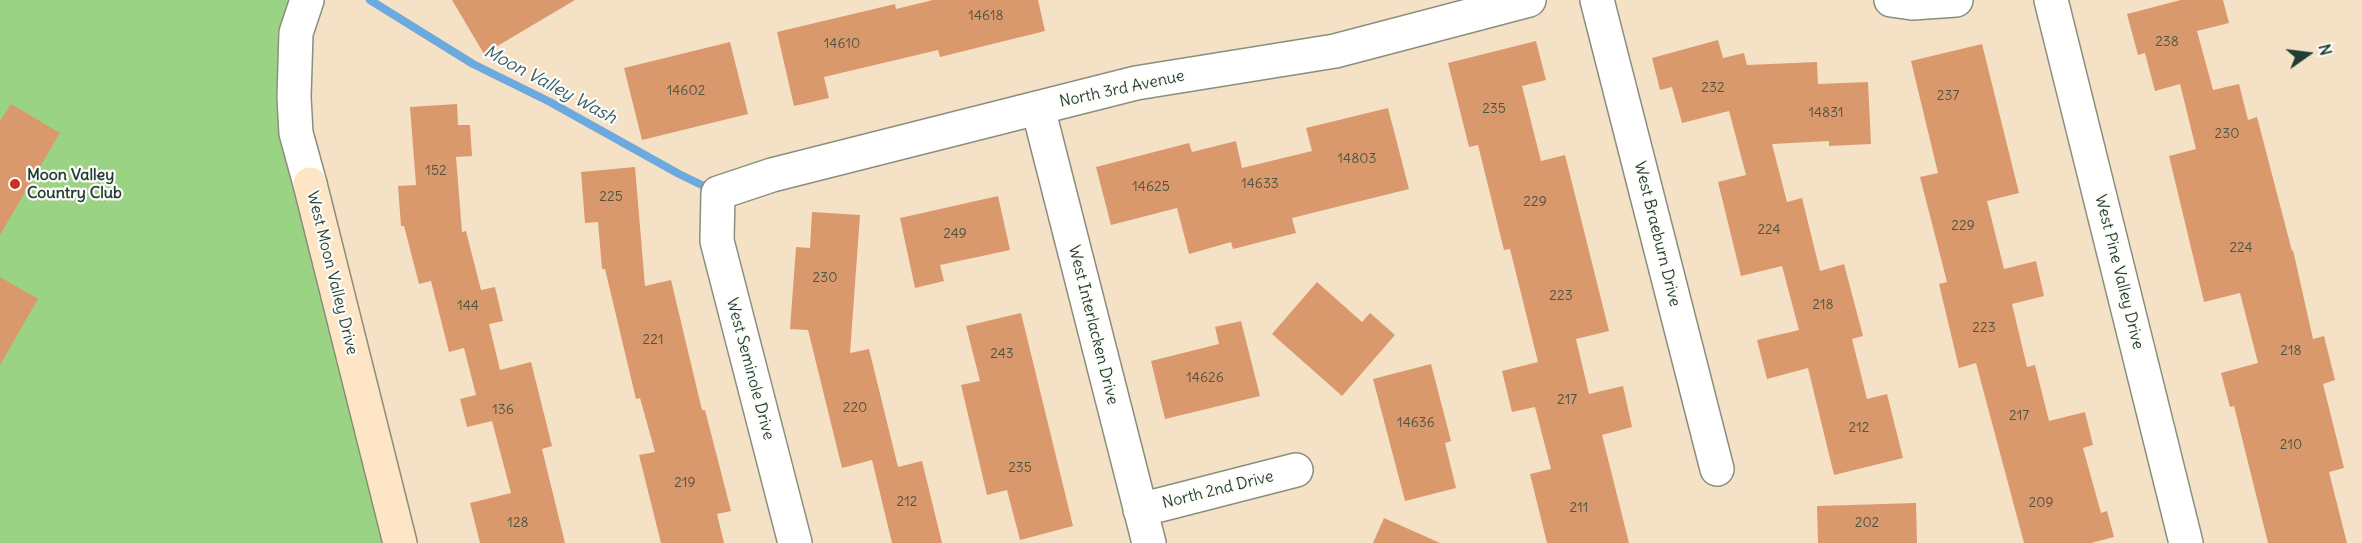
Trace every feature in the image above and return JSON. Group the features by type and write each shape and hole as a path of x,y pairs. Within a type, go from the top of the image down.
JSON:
{"street":[{"name":"West Moon Valley Drive","path":"307,0 296,33 294,97 296,133 400,543"},
{"name":"North 3rd Avenue","path":"718,193 772,175 1136,83 1335,51 1529,0"},
{"name":"West Braeburn Drive","path":"1597,0 1717,469"},
{"path":"1891,0 1912,3 1956,0"},
{"name":"West Pine Valley Drive","path":"2051,0 2186,543"},
{"name":"West Interlacken Drive","path":"1038,108 1149,543"},
{"name":"West Seminole Drive","path":"718,193 717,241 795,543"},
{"name":"North 2nd Drive","path":"1140,510 1296,470"}],"green space":[{"name":"Moon Valley Country Club","path":"0,0 307,0 294,97 400,543 0,543"}],"building":[{"path":"452,0 575,0 484,54"},
{"path":"933,0 1038,0 1045,31 940,57 938,50 824,77 829,98 794,106 777,32 895,4 896,9"},
{"path":"2181,0 2223,0 2229,23 2197,31 2213,90 2239,84 2248,120 2257,117 2293,250 2313,339 2324,336 2335,380 2323,384 2344,468 2329,472 2347,543 2268,543 2234,406 2230,407 2221,373 2258,363 2240,293 2204,302 2169,156 2196,149 2180,84 2155,91 2145,53 2138,55 2127,14"},
{"path":"1718,40 1723,58 1744,53 1747,65 1817,62 1818,84 1868,82 1871,144 1829,146 1829,141 1772,144 1787,202 1802,198 1820,271 1844,264 1863,336 1852,339 1867,399 1887,394 1903,458 1834,475 1808,368 1767,379 1757,340 1799,330 1782,266 1741,276 1718,182 1746,175 1729,111 1682,123 1672,87 1660,90 1652,58"},
{"path":"1536,41 1546,80 1522,86 1541,161 1565,155 1609,331 1576,339 1589,394 1623,386 1632,427 1602,435 1629,543 1547,543 1530,474 1551,469 1535,407 1512,412 1502,371 1538,362 1510,249 1504,250 1478,145 1469,147 1448,63"},
{"path":"730,42 748,114 642,140 624,68"},
{"path":"1982,44 2019,193 1987,201 2004,269 2036,261 2044,296 2012,304 2027,367 2035,365 2049,421 2085,412 2093,445 2083,448 2101,513 2107,511 2114,537 2091,543 2024,543 1976,363 1959,368 1939,284 1947,282 1920,177 1938,173 1911,61"},
{"name":"Moon Valley Country Club","path":"11,104 60,133 0,235 0,121"},
{"path":"457,104 458,125 470,125 472,156 456,157 462,232 466,231 481,290 495,287 503,321 489,324 500,370 531,362 552,446 542,449 565,543 480,543 470,503 511,493 492,421 467,427 460,399 476,395 464,348 449,352 431,281 419,284 404,226 401,226 398,186 416,185 410,107"},
{"path":"1388,108 1409,189 1292,218 1296,233 1233,249 1231,242 1189,254 1177,208 1111,225 1096,167 1189,143 1192,152 1236,141 1242,168 1312,151 1306,128"},
{"path":"635,167 645,286 671,280 702,410 705,410 731,511 717,514 724,543 661,543 639,455 655,452 640,398 636,399 605,269 602,269 598,222 585,223 581,172"},
{"path":"998,196 1010,250 940,265 944,281 915,288 900,218"},
{"path":"812,212 860,215 850,353 869,349 898,467 922,461 942,543 892,543 872,460 842,468 808,330 790,329 796,247 810,248"},
{"path":"0,277 38,299 0,365"},
{"path":"1317,282 1362,322 1370,313 1395,335 1342,396 1272,334"},
{"path":"1021,313 1073,526 1020,540 1007,490 987,495 961,385 980,381 966,326"},
{"path":"1241,321 1260,396 1165,419 1151,361 1219,344 1215,327"},
{"path":"1431,364 1451,441 1445,443 1456,488 1405,501 1373,379"},
{"path":"1916,503 1917,543 1818,543 1817,506"},
{"path":"1384,518 1440,543 1373,543"}],"waterway":[{"name":"Moon Valley Wash","path":"370,0 473,64 550,102 712,190"}],"place":[{"name":"Moon Valley Country Club","path":"15,184"}]}
